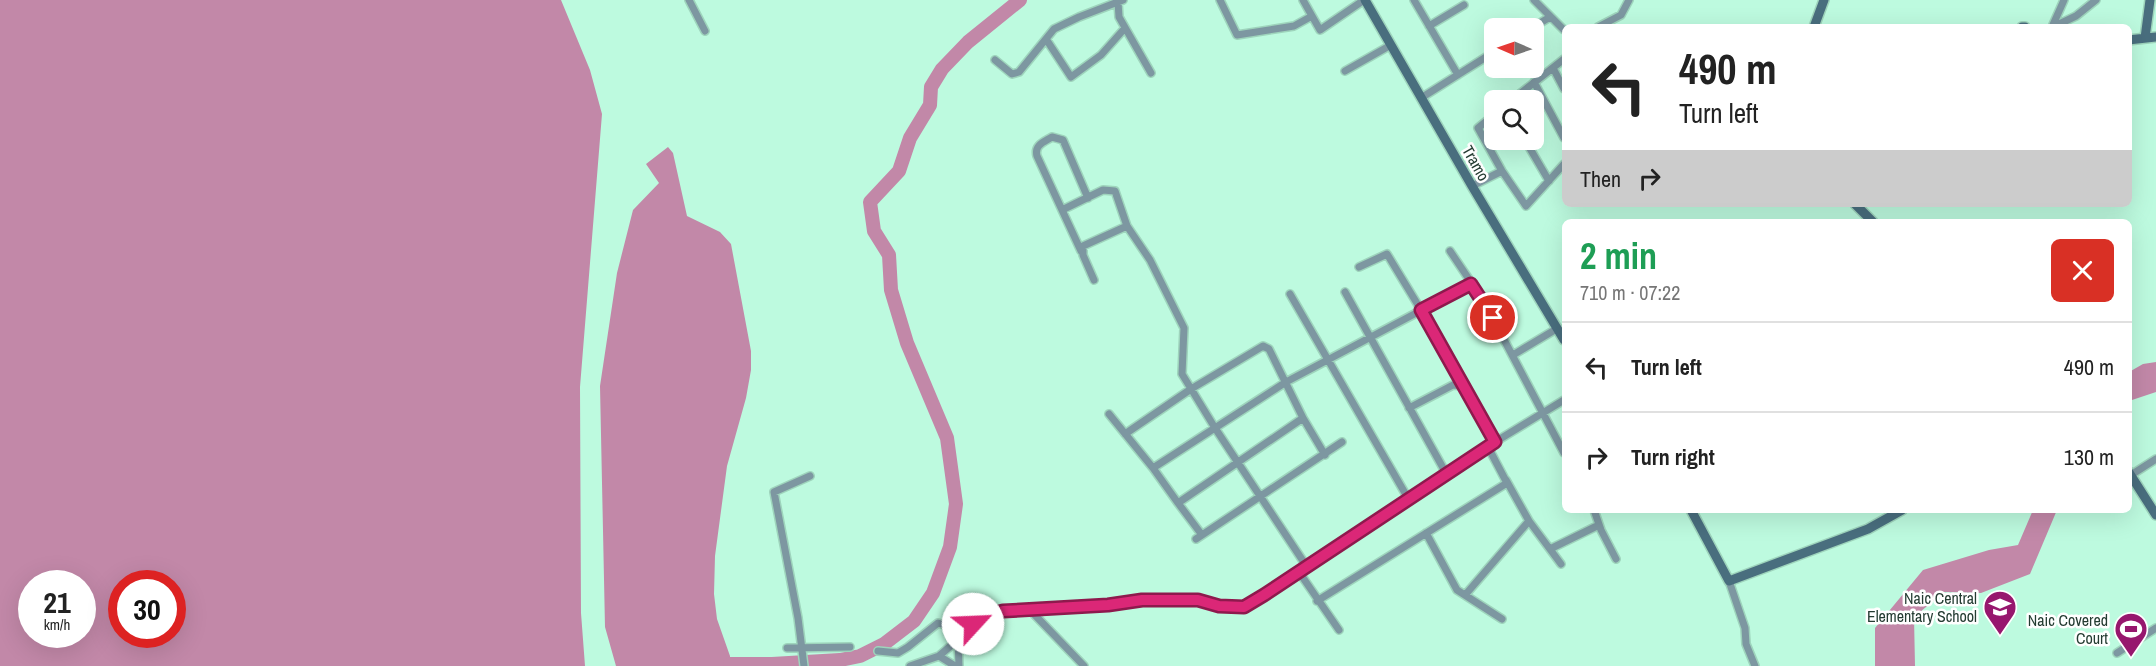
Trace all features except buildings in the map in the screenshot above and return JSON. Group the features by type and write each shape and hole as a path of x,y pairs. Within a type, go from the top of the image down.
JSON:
{"street":[{"path":"688,0 705,31"},
{"path":"1220,0 1237,35 1294,26 1312,16"},
{"path":"1303,0 1320,30 1364,0"},
{"name":"Tramo","path":"1364,0 1562,336"},
{"path":"1414,0 1458,75"},
{"path":"1534,0 1562,28"},
{"path":"1604,24 1621,15 1629,0"},
{"path":"1815,24 1824,0"},
{"path":"2054,24 2064,0"},
{"path":"2059,24 2076,16 2096,0"},
{"path":"2145,38 2150,0"},
{"path":"995,60 1012,74 1019,72 1054,29 1120,1 1119,17 1151,73"},
{"path":"1429,26 1464,5"},
{"path":"1544,21 1550,17"},
{"path":"1046,39 1071,77 1101,55 1125,28"},
{"path":"2132,40 2156,37"},
{"path":"1345,71 1391,45"},
{"path":"1421,98 1484,58"},
{"path":"1524,90 1562,61"},
{"path":"1553,68 1562,85"},
{"path":"1534,82 1562,134"},
{"path":"1484,123 1478,128 1484,139"},
{"path":"1088,198 1063,140 1052,137 1039,145 1036,152 1094,280"},
{"path":"1490,150 1526,206 1562,166"},
{"path":"1531,150 1549,181"},
{"path":"1472,186 1502,171"},
{"path":"1062,210 1107,189 1115,191 1127,226 1150,260 1184,328 1182,374 1307,567"},
{"path":"1858,207 1870,219"},
{"path":"1083,255 1082,249 1085,244 1127,226"},
{"path":"1450,251 1483,300 1562,449"},
{"path":"1359,267 1387,254 1495,442"},
{"path":"1153,468 1286,382 1471,284"},
{"path":"1345,292 1447,475"},
{"path":"1290,294 1409,500"},
{"path":"1513,356 1558,328"},
{"path":"1125,434 1191,389 1263,346 1269,349 1303,418 1325,456"},
{"path":"1409,408 1453,385 1464,386"},
{"path":"910,666 939,656 985,616 1003,611 1142,600 1198,600 1219,606 1244,607 1495,442 1562,401"},
{"path":"1109,414 1153,468 1199,537 1325,456 1342,442"},
{"path":"1178,503 1303,418"},
{"path":"1488,447 1529,521 1561,564"},
{"path":"2132,472 2156,459"},
{"path":"804,666 774,492 810,476"},
{"path":"2132,476 2156,515"},
{"path":"1317,601 1507,483 1506,480"},
{"path":"1595,513 1616,559"},
{"path":"1693,513 1729,581 1745,628 1746,644 1755,666"},
{"path":"1729,581 1868,529 1897,513"},
{"path":"1466,594 1529,521"},
{"path":"1550,549 1599,525"},
{"path":"1426,533 1457,590 1502,619"},
{"path":"1299,572 1339,630"},
{"path":"1030,610 1084,666"},
{"path":"879,651 897,653 938,623 966,631"},
{"path":"2117,653 2156,628"},
{"path":"939,656 957,666 958,638"},
{"path":"787,648 803,651 850,647"}],"shaded area":[{"path":"0,0 561,0 590,70 602,114 580,387 581,613 585,666 0,666"},
{"path":"668,147 673,153 687,216 720,232 731,244 751,351 751,370 746,398 727,466 715,556 714,594 717,619 730,656 730,666 616,666 605,627 600,386 617,273 633,210 659,183 646,164"},
{"path":"2156,362 2156,392 2132,400 2132,370 2143,364"},
{"path":"2032,513 2056,513 2030,574 1981,593 1944,592 1914,617 1915,666 1875,666 1875,628 1923,570 1989,550 2018,545"}],"waterway":[{"path":"730,664 840,660 860,656 884,644 914,621 933,593 950,547 956,504 947,438 907,343 891,290 889,255 874,231 870,202 899,171 910,138 930,105 931,87 942,69 968,42 1020,0"}],"place":[{"name":"Naic Central Elementary School","path":"2000,636"},
{"name":"Naic Covered Court","path":"2131,658"}],"route":[{"path":"973,624 985,616 1003,611 1108,605 1142,600 1198,600 1228,608 1244,607 1495,442 1421,310 1471,284 1493,318"}]}
